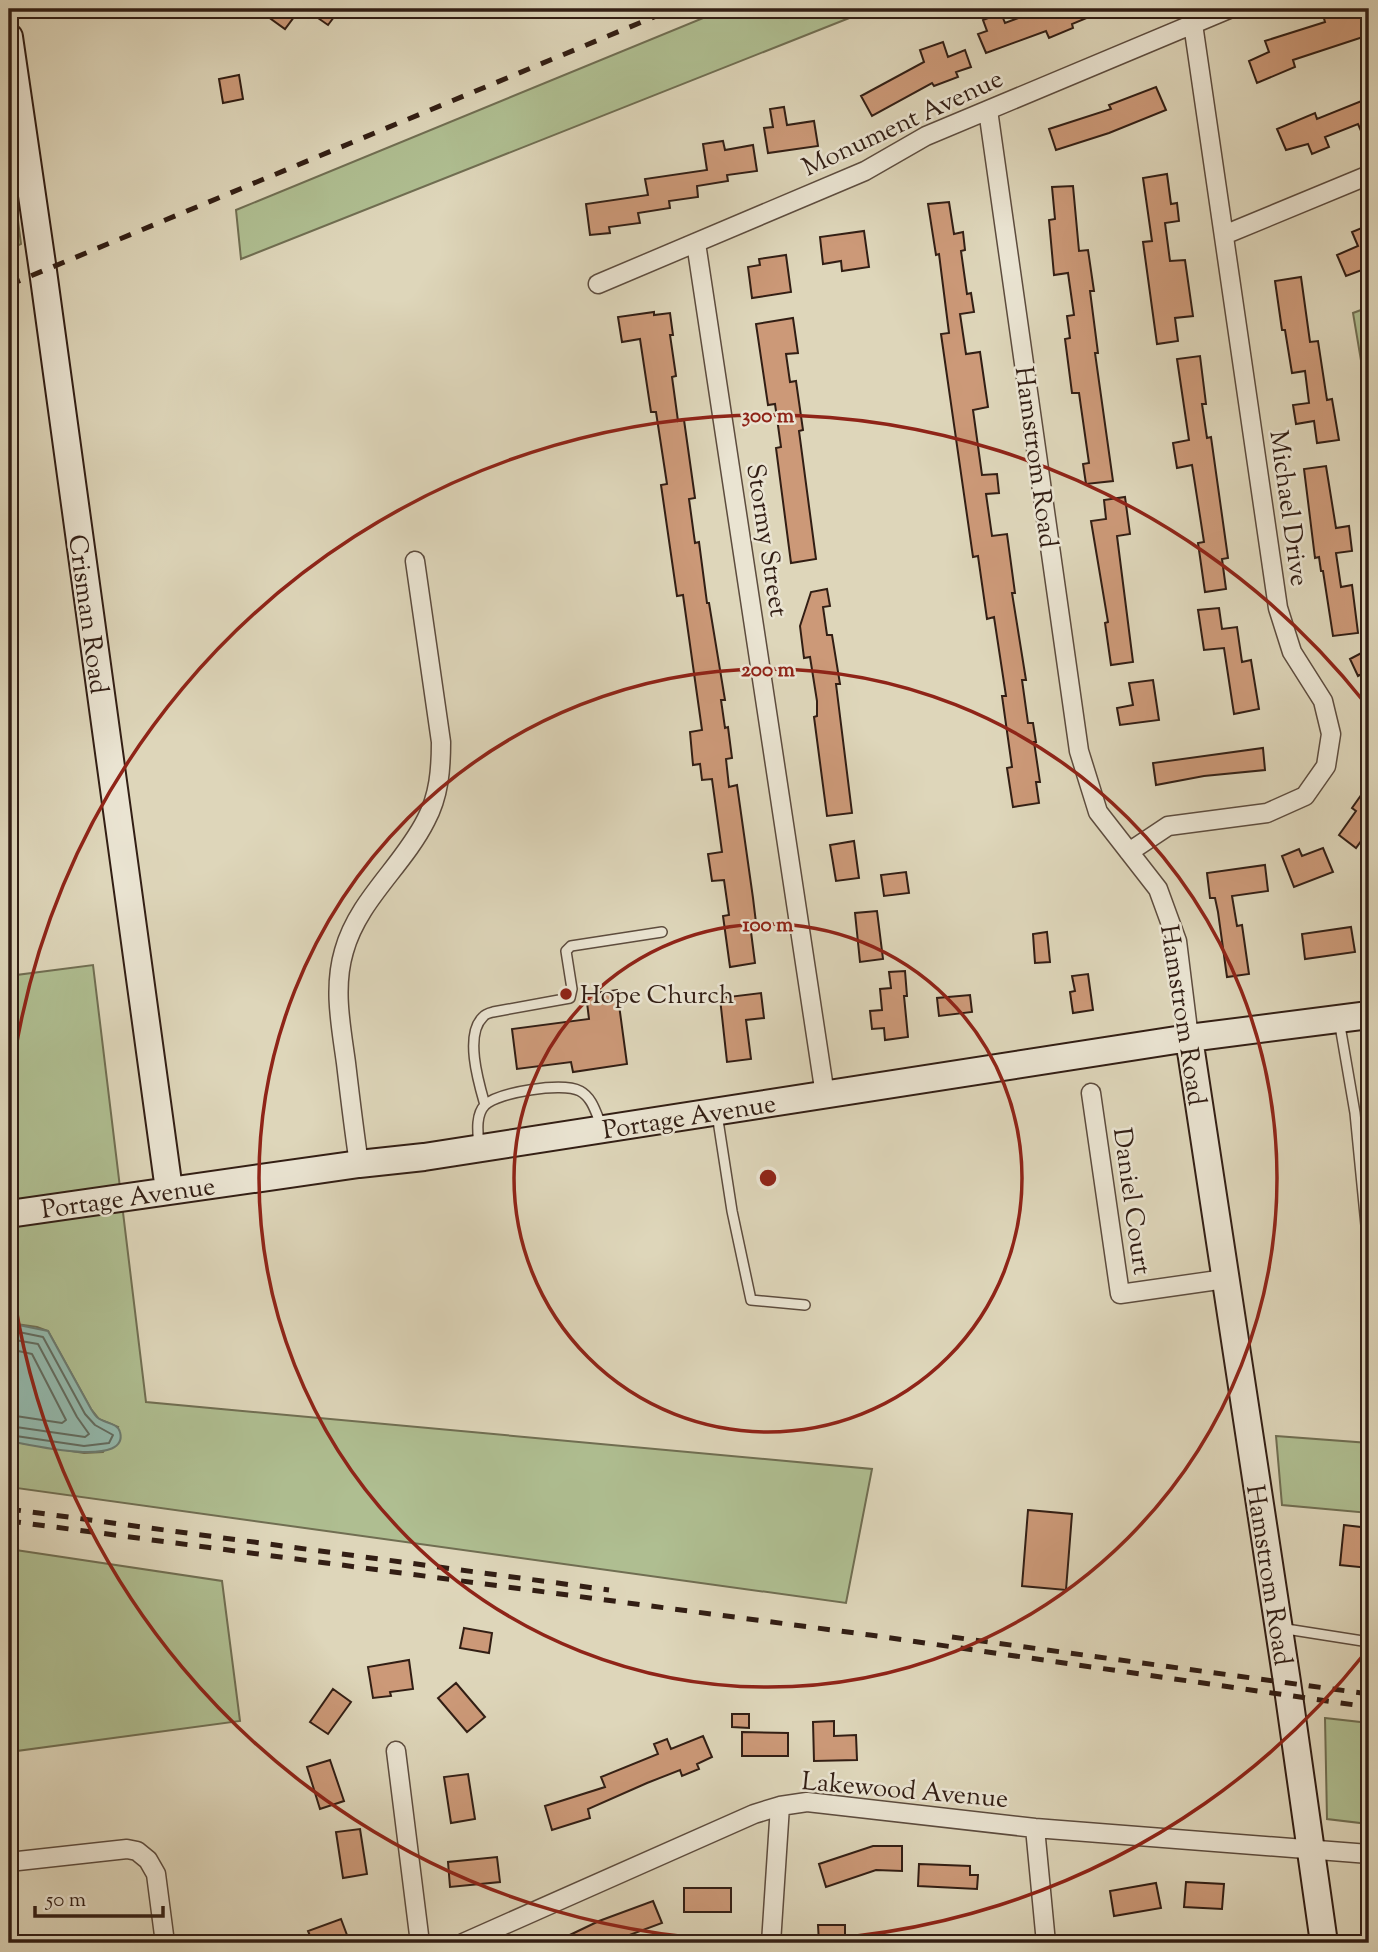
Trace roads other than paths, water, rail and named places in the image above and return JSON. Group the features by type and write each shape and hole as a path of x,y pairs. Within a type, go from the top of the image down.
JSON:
{"street":[{"name":"Monument Avenue","path":"598,284 865,171 926,136 1229,9"},
{"name":"Michael Drive","path":"1129,852 1168,827 1267,813 1305,796 1326,766 1331,734 1323,701 1292,652 1278,608 1193,24"},
{"name":"Crisman Road","path":"9,37 169,1190"},
{"name":"Hamstrom Road","path":"988,110 1079,751 1098,812 1158,889 1177,941 1189,1038 1324,1943"},
{"path":"1224,235 1369,175"},
{"name":"Stormy Street","path":"696,243 825,1095"},
{"path":"359,1164 338,1005 341,962 346,943 359,916 425,822 436,793 440,770 441,742 415,561"},
{"name":"Portage Avenue","path":"9,1214 479,1149 1189,1038 1369,1015"},
{"name":"Daniel Court","path":"1091,1093 1120,1294 1225,1279"},
{"path":"396,1751 420,1943"},
{"name":"Lakewood Avenue","path":"463,1943 754,1814 780,1805 807,1802 1035,1828 1369,1854"},
{"path":"771,1943 780,1805"},
{"path":"1035,1828 1046,1943"},
{"path":"9,1862 117,1849 137,1852 152,1864 156,1874 165,1943"}],"lane":[{"path":"485,1105 475,1070 475,1032 482,1017 493,1012 570,998 572,989 566,951 571,946 662,932"},
{"path":"1339,1019 1355,1113 1369,1256"},
{"path":"479,1149 479,1115 485,1105 503,1095 568,1087 580,1091 591,1099 603,1129"},
{"path":"716,1112 732,1211 751,1300 805,1305"},
{"path":"1279,1628 1369,1642"}],"water":[{"path":"9,1323 48,1331 94,1414 119,1429 119,1443 109,1449 75,1452 9,1441"}],"railway":[{"path":"9,285 673,9"},
{"path":"9,1509 609,1590"},
{"path":"9,1521 870,1635 1369,1707"},
{"path":"952,1637 1369,1694"}],"place":[{"name":"Hope Church","path":"566,994"}]}
